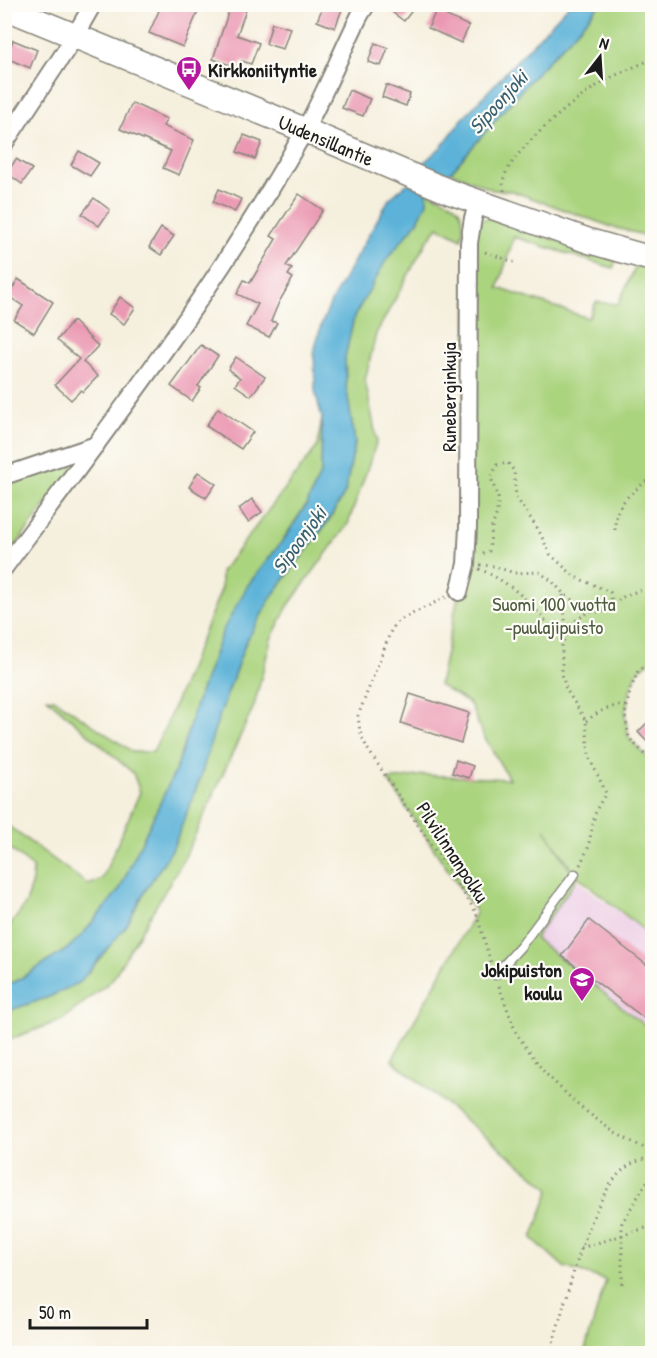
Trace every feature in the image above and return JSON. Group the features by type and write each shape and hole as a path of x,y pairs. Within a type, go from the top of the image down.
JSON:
{"street":[{"path":"4,144 93,4"},
{"path":"4,568 135,394 253,218 305,130 367,4"},
{"name":"Uudensillantie","path":"4,7 478,203 589,242 652,259"},
{"name":"Runeberginkuja","path":"459,592 466,564 469,456 469,248 472,218 478,203"},
{"path":"4,476 96,445"}],"lane":[{"path":"495,975 521,946 575,874"}],"path":[{"path":"504,193 503,180 514,161 540,132 576,100 610,78 652,59"},
{"path":"469,248 514,262"},
{"path":"466,564 489,551 498,498 491,478 496,465 508,463 514,471 516,497 538,529 550,554 575,577 610,592 613,606"},
{"path":"615,530 615,517 620,505 652,477"},
{"path":"466,564 494,566 514,573 539,572 579,605 603,612"},
{"path":"466,564 498,577 520,593 547,620 562,644"},
{"path":"575,874 585,858 596,810 606,793 589,758 586,721 566,689 562,674 562,644 573,622 589,612 603,612 621,598 652,589"},
{"name":"Pilvilinnanpolku","path":"459,592 417,610 400,620 392,628 358,716 360,732 367,748 476,912 516,1033 544,1072 579,1106 615,1133 652,1152"},
{"path":"562,593 566,632"},
{"path":"652,660 638,671 630,691 625,714 629,738 652,762"},
{"path":"586,721 597,713 617,705 627,706"},
{"path":"550,1353 581,1248 606,1189 622,1170 642,1159 652,1157"},
{"path":"622,1284 620,1236 622,1223 652,1173"},
{"path":"581,1248 652,1226"}],"shaded area":[{"name":"Jokipuiston koulu","path":"576,880 652,937 652,1142 525,952"}],"green space":[{"path":"599,5 652,5 652,237 612,227 512,191 493,190 451,172"},
{"path":"427,191 452,203 461,212 462,239 438,227 427,241 376,334 365,380 377,441 348,524 288,606 271,639 254,706 184,859 112,980 62,1020 5,1041 4,1012 49,997 80,982 127,925 145,891 173,848 201,776 214,731 245,644 272,596 328,522 345,493 355,442 346,385 345,357 354,317 387,258 418,221"},
{"name":"Suomi 100 vuotta -puulajipuisto","path":"491,218 616,260 613,268 514,237 498,288 588,318 596,302 618,304 637,264 652,268 652,660 638,671 630,691 625,714 629,738 652,762 652,937 575,874 545,829 576,880 535,938 652,1031 652,1353 584,1353 606,1280 564,1267 532,1238 550,1189 392,1060 476,912 388,780 424,775 509,779 482,733 470,704 439,685 459,592 469,248 479,220"},
{"path":"322,418 321,472 308,502 223,630 196,704 177,767 119,890 83,934 66,950 15,982 5,985 5,931 26,902 31,888 33,867 5,845 4,823 89,885 102,879 140,792 133,773 47,698 54,699 133,752 153,752 221,590 221,572 317,447"},
{"path":"71,458 78,462 5,560 5,483"}],"water":[{"name":"Sipoonjoki","path":"569,5 599,5 445,178 418,168 442,146 464,117"},
{"name":"Sipoonjoki","path":"408,183 427,191 427,202 418,221 387,259 354,317 345,357 346,385 355,442 345,493 328,521 272,596 245,644 214,731 201,776 173,848 145,891 127,925 80,982 49,997 5,1012 4,985 15,982 66,950 83,934 119,890 177,767 196,704 223,630 248,585 287,535 308,502 321,472 322,418 315,391 314,352 321,325 332,300 389,199"}],"building":[{"path":"162,4 201,4 183,47 149,33"},
{"path":"231,4 246,10 237,35 259,43 251,64 242,61 239,68 213,59"},
{"path":"324,4 344,4 335,28 317,21"},
{"path":"398,4 417,4 404,21 392,12"},
{"path":"436,11 469,26 461,43 428,28"},
{"path":"272,23 290,28 283,49 266,44"},
{"path":"13,40 37,50 30,68 6,58"},
{"path":"375,43 388,48 381,66 368,62"},
{"path":"386,85 410,94 406,106 382,97"},
{"path":"349,90 370,99 363,116 342,108"},
{"path":"132,103 167,119 163,126 194,140 179,175 163,168 171,151 120,129"},
{"path":"244,135 262,142 255,159 237,152"},
{"path":"79,151 99,163 90,176 71,165"},
{"path":"16,159 32,169 22,184 7,173"},
{"path":"219,189 241,199 235,212 213,202"},
{"path":"299,194 323,210 286,266 292,269 288,275 293,278 271,321 277,323 269,337 246,326 258,304 237,294 244,280 250,283 276,239 271,236"},
{"path":"94,198 110,210 99,226 82,214"},
{"path":"161,228 174,236 161,255 149,247"},
{"path":"18,279 53,302 34,333 14,320 23,306 8,296"},
{"path":"120,297 135,308 124,324 109,314"},
{"path":"73,321 98,346 83,362 98,376 83,392 81,390 71,400 55,385 79,359 57,340"},
{"path":"201,345 218,356 198,386 201,388 192,401 171,386"},
{"path":"236,357 265,377 251,396 235,385 240,378 228,369"},
{"path":"218,408 253,432 241,449 206,426"},
{"path":"198,472 216,484 206,498 189,487"},
{"path":"252,499 262,512 248,522 239,509"},
{"path":"410,694 469,713 461,743 401,723"},
{"path":"652,718 652,747 638,732"},
{"path":"456,760 473,766 469,778 452,773"},
{"path":"589,920 652,969 652,1024 562,956"}],"place":[{"name":"Kirkkoniityntie","path":"189,92"},
{"name":"Jokipuiston koulu","path":"582,1003"}]}
